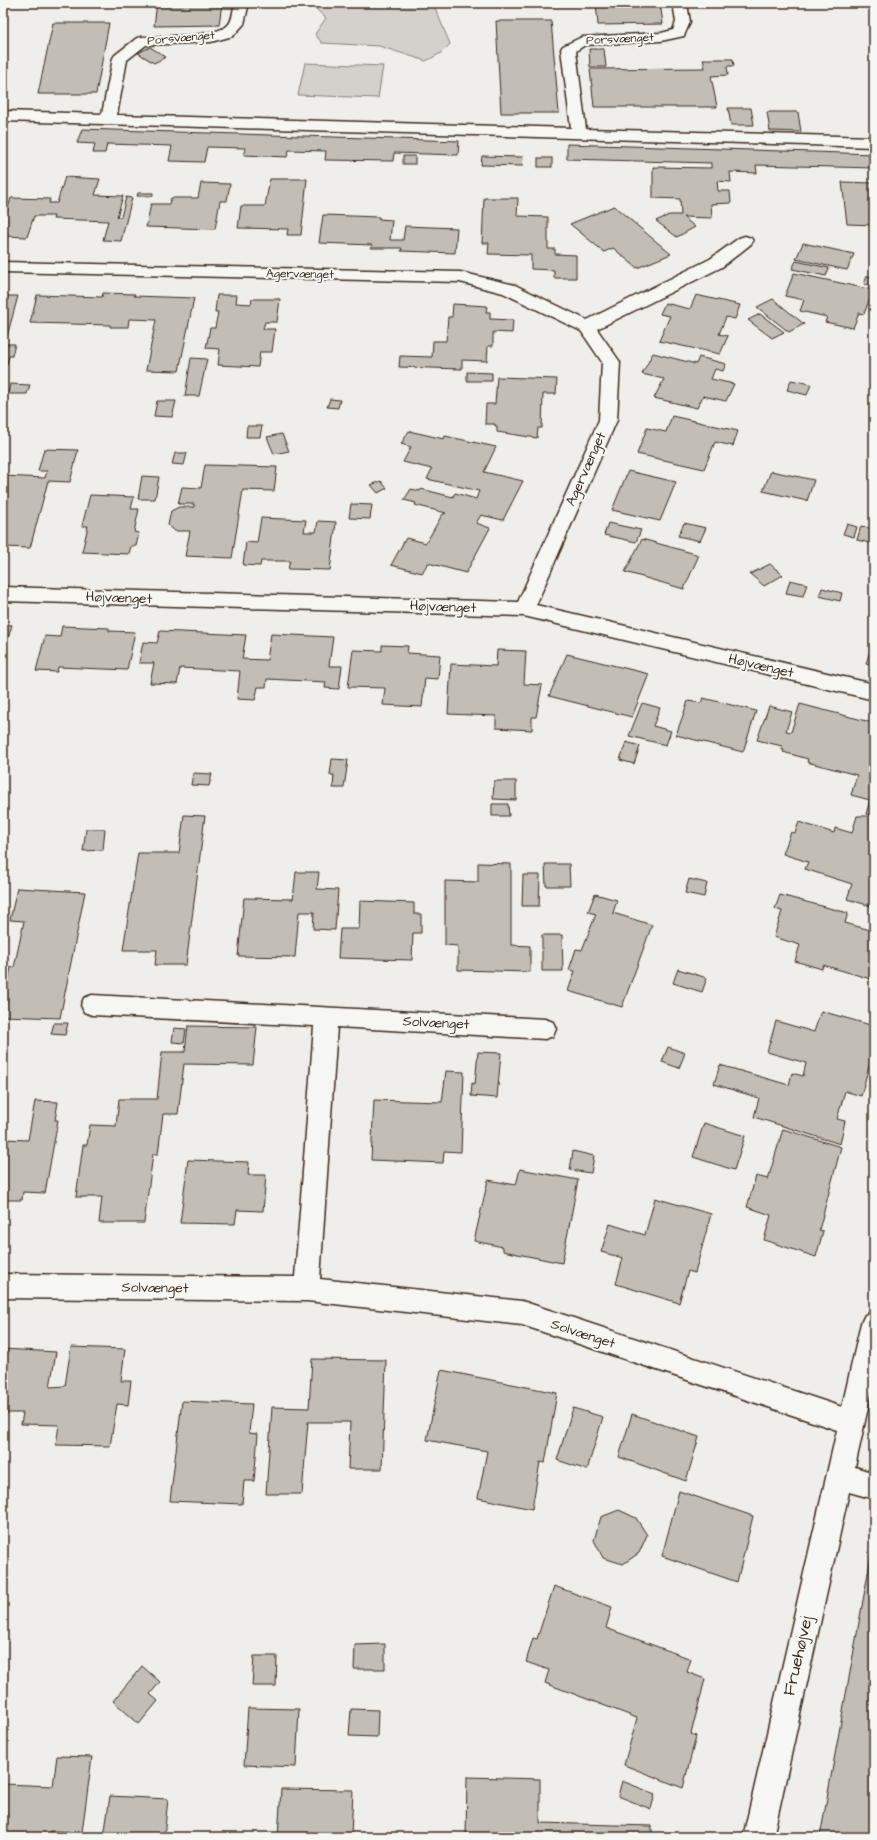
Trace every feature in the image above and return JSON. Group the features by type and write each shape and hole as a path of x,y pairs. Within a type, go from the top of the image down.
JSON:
{"street":[{"name":"Porsvænget","path":"109,119 120,58 142,41 211,38 228,32 237,24 242,3"},
{"name":"Porsvænget","path":"579,133 568,49 582,41 660,37 679,32 683,22 680,3"},
{"path":"3,116 874,142"},
{"path":"587,327 716,263 745,241"},
{"name":"Agervænget","path":"3,267 460,277 509,289 587,327 611,362 608,420 524,610"},
{"name":"Højvænget","path":"3,594 524,610 874,692"},
{"name":"Solvænget","path":"92,1005 545,1029"},
{"path":"306,1290 326,1017"},
{"name":"Solvænget","path":"3,1286 306,1290 522,1313 850,1422"},
{"name":"Fruehøjvej","path":"758,1837 850,1422 874,1323"},
{"path":"839,1475 874,1486"}],"shaded area":[{"path":"315,3 378,3 379,6 433,3 450,44 441,53 426,61 379,46 322,43 315,34 326,18 316,9"},
{"path":"305,63 383,66 378,98 298,95"}],"building":[{"path":"157,3 222,3 219,25 154,26"},
{"path":"596,3 660,3 663,24 598,25"},
{"path":"496,21 551,21 559,113 501,113"},
{"path":"53,23 109,23 96,94 38,94"},
{"path":"150,47 166,57 154,63 138,53"},
{"path":"589,49 604,49 606,67 590,67"},
{"path":"703,59 733,59 734,66 727,66 728,75 711,76 717,107 594,107 590,69 705,68"},
{"path":"728,108 751,108 754,125 731,125"},
{"path":"767,112 798,112 801,132 770,131"},
{"path":"82,129 459,141 458,155 394,153 393,161 325,160 326,151 289,150 287,157 244,155 245,148 207,147 204,162 169,161 172,146 107,144 105,153 93,153 95,144 77,143"},
{"path":"567,144 874,154 874,168 756,165 757,173 730,172 731,182 717,181 718,191 730,191 731,203 711,204 712,218 683,217 695,227 677,237 656,221 669,215 681,215 680,199 653,198 653,167 711,168 711,163 567,159"},
{"path":"403,156 415,156 415,164 403,164"},
{"path":"482,156 523,157 522,166 481,165"},
{"path":"538,158 552,158 552,167 538,167"},
{"path":"65,177 100,179 95,195 123,196 117,217 121,217 126,197 132,198 121,241 103,240 108,221 53,219 54,216 34,216 27,237 3,236 3,211 7,211 11,198 50,199 49,203 57,203"},
{"path":"270,179 307,179 301,235 287,235 288,229 238,228 241,206 265,206"},
{"path":"842,182 874,183 874,225 847,224"},
{"path":"201,183 230,184 227,201 220,201 215,229 146,227 151,204 169,204 171,198 198,198"},
{"path":"138,193 153,193 153,196 137,196"},
{"path":"484,198 518,198 517,216 548,217 548,249 555,249 555,254 576,255 576,278 554,278 554,270 531,269 531,255 488,254 489,243 482,243"},
{"path":"614,206 671,254 637,268 613,248 604,252 570,224"},
{"path":"323,215 379,217 379,219 392,220 390,240 403,240 405,226 457,228 455,253 401,251 402,248 371,248 372,245 319,243"},
{"path":"803,243 854,254 847,270 796,259"},
{"path":"796,261 829,268 826,276 792,269"},
{"path":"794,273 873,290 864,314 859,313 853,328 825,322 827,317 800,311 804,300 785,296"},
{"path":"867,276 874,277 874,286 864,284"},
{"path":"103,293 135,294 134,296 194,298 179,371 146,370 156,320 129,319 128,327 110,327 110,325 30,323 37,295 102,297"},
{"path":"217,295 237,295 236,303 251,304 252,299 280,299 277,322 265,322 263,329 275,329 272,352 260,352 258,367 218,365 220,349 206,348 210,328 215,328 218,312 215,312"},
{"path":"696,295 740,305 735,319 726,317 719,334 728,336 720,354 659,341 670,316 660,314 665,303 690,309"},
{"path":"3,296 18,296 6,340 3,340"},
{"path":"773,299 804,324 789,332 757,307"},
{"path":"453,304 487,306 486,312 490,312 490,319 513,320 512,333 493,332 493,346 488,346 487,361 462,360 462,369 399,367 400,356 432,357 433,341 446,341 448,317 452,317"},
{"path":"760,314 784,332 772,338 748,320"},
{"path":"3,344 15,344 12,356 9,356 7,364 3,364"},
{"path":"653,353 696,364 699,357 726,364 723,371 715,369 711,379 734,384 726,401 703,396 697,408 654,398 664,379 642,374"},
{"path":"191,358 207,359 199,396 185,396"},
{"path":"467,372 492,373 492,381 467,381"},
{"path":"497,377 557,379 556,394 543,394 542,428 538,428 537,438 497,432 497,426 495,426 495,424 485,424 486,404 495,404"},
{"path":"791,380 811,384 807,395 787,390"},
{"path":"10,384 30,385 27,394 8,394"},
{"path":"330,399 340,400 338,408 327,407"},
{"path":"157,401 176,401 172,417 154,416"},
{"path":"672,416 738,431 733,446 715,442 704,469 637,454 647,428 666,432"},
{"path":"247,426 262,426 260,437 246,437"},
{"path":"409,431 444,439 445,436 496,447 484,472 523,481 503,520 481,515 476,523 490,528 466,573 428,563 422,573 391,565 406,538 426,543 442,515 446,513 415,505 416,503 404,500 411,489 420,491 421,489 453,497 455,493 476,499 479,491 427,479 432,469 403,462 411,447 401,444"},
{"path":"282,434 289,451 274,454 267,437"},
{"path":"44,449 78,450 70,482 48,481 30,548 3,547 3,476 45,478 47,471 38,471"},
{"path":"175,453 187,453 184,465 172,464"},
{"path":"205,465 277,467 274,491 243,490 232,558 185,556 190,531 175,531 168,525 171,511 179,507 194,507 194,504 178,504 182,487 201,488"},
{"path":"628,471 676,482 660,521 612,510"},
{"path":"771,471 814,480 807,501 763,491"},
{"path":"142,476 159,477 155,499 138,499"},
{"path":"381,481 387,488 378,493 371,485"},
{"path":"90,495 134,497 131,509 139,509 134,532 139,533 136,546 131,546 129,554 82,552 88,526 82,526"},
{"path":"351,504 372,505 370,519 349,518"},
{"path":"261,518 306,520 304,532 316,532 318,521 336,522 330,570 288,569 290,561 261,561 260,566 243,565 246,542 257,543"},
{"path":"608,523 641,530 636,542 604,535"},
{"path":"684,523 706,528 700,541 678,536"},
{"path":"847,524 857,527 854,537 843,534"},
{"path":"861,526 874,529 874,544 857,540"},
{"path":"642,539 699,555 684,589 625,572"},
{"path":"770,564 783,575 764,586 750,574"},
{"path":"790,580 807,584 803,596 786,593"},
{"path":"822,588 842,593 840,601 819,596"},
{"path":"3,624 12,625 3,656"},
{"path":"62,626 109,628 109,631 135,632 127,670 58,667 57,672 36,671 45,636 60,637"},
{"path":"160,631 246,635 242,659 267,660 271,634 333,637 329,666 342,666 339,689 325,688 326,682 267,679 266,687 258,687 255,700 237,699 240,671 180,668 177,684 150,683 154,663 139,663 143,642 157,643"},
{"path":"874,637 874,666 866,664"},
{"path":"382,645 408,646 407,653 440,655 438,679 425,678 422,707 383,705 385,688 348,687 353,650 382,651"},
{"path":"497,650 526,651 524,684 542,685 536,717 532,717 532,730 496,728 496,716 448,714 451,664 496,666"},
{"path":"567,654 649,674 632,717 549,696"},
{"path":"703,698 756,711 743,752 676,735 688,701 701,703"},
{"path":"642,703 660,708 653,726 671,731 666,745 629,736"},
{"path":"800,704 874,723 874,815 866,814 870,800 851,795 857,775 807,762 808,759 783,752 784,750 781,749 782,746 757,740 769,706 792,712 786,731 791,732"},
{"path":"626,742 640,746 634,764 620,760"},
{"path":"332,759 348,760 344,788 333,788 334,775 330,775"},
{"path":"193,773 212,774 209,786 191,785"},
{"path":"494,781 516,781 516,800 493,799"},
{"path":"492,804 508,804 509,816 492,816"},
{"path":"184,815 205,816 186,965 155,965 157,950 123,950 138,853 179,853"},
{"path":"857,816 874,816 874,907 847,899 852,884 805,869 808,862 783,854 791,832 795,833 799,822 834,833 835,828 852,833"},
{"path":"86,829 105,829 103,850 83,851"},
{"path":"478,863 511,864 511,945 530,946 530,972 458,970 458,946 445,945 445,881 478,882"},
{"path":"545,864 569,864 570,886 546,886"},
{"path":"296,872 319,872 317,889 338,890 335,930 313,929 314,912 299,912 295,957 238,956 244,898 293,899"},
{"path":"523,875 540,875 539,906 522,906"},
{"path":"689,879 707,883 704,897 685,893"},
{"path":"17,888 85,892 60,1018 3,1016 3,991 6,991 11,967 14,968 24,921 10,920"},
{"path":"595,894 617,900 613,913 652,925 622,1007 568,991 575,971 569,970 576,949 582,950 596,914 588,912"},
{"path":"780,895 848,913 845,923 874,931 874,980 823,965 822,969 795,961 800,945 774,937 782,911 775,909"},
{"path":"360,901 414,903 414,914 421,914 421,933 413,933 412,960 338,958 340,929 359,929"},
{"path":"542,935 562,935 563,971 542,971"},
{"path":"678,969 707,978 702,992 673,983"},
{"path":"821,1011 874,1026 874,1047 861,1096 845,1091 837,1119 845,1121 840,1144 754,1117 759,1098 714,1084 720,1065 789,1085 792,1073 803,1076 806,1063 767,1052 776,1021 814,1032"},
{"path":"54,1023 68,1023 65,1035 51,1034"},
{"path":"188,1026 257,1027 253,1065 184,1064 178,1114 163,1114 158,1154 153,1154 144,1223 99,1223 102,1197 76,1197 83,1145 87,1145 90,1125 116,1126 119,1099 157,1099 162,1052 185,1052"},
{"path":"174,1028 186,1029 184,1043 172,1042"},
{"path":"668,1047 685,1053 679,1068 662,1062"},
{"path":"478,1052 501,1053 497,1098 471,1096 472,1083 475,1084"},
{"path":"446,1071 464,1072 461,1152 444,1151 443,1163 371,1160 374,1100 442,1102"},
{"path":"35,1101 58,1102 55,1120 58,1120 45,1193 23,1192 22,1200 3,1200 3,1139 28,1140"},
{"path":"704,1123 745,1136 734,1170 693,1157"},
{"path":"783,1129 841,1147 819,1230 823,1231 816,1257 764,1240 771,1215 747,1207 756,1176 768,1179"},
{"path":"573,1151 594,1156 591,1173 570,1170"},
{"path":"188,1160 249,1162 248,1175 266,1175 263,1211 237,1210 235,1224 180,1223"},
{"path":"520,1169 578,1180 562,1263 503,1251 503,1247 474,1241 488,1180 516,1185"},
{"path":"655,1198 711,1214 695,1273 688,1271 679,1303 616,1284 623,1258 601,1252 610,1224 645,1235"},
{"path":"71,1347 125,1349 121,1381 131,1381 128,1405 117,1404 110,1446 56,1445 59,1425 21,1424 23,1413 3,1413 3,1349 56,1352 50,1387 65,1386"},
{"path":"312,1359 386,1360 382,1469 348,1469 350,1422 308,1422 302,1494 266,1494 272,1407 309,1408"},
{"path":"441,1370 557,1393 545,1463 540,1462 532,1509 478,1498 487,1451 427,1440"},
{"path":"182,1401 252,1404 249,1433 258,1434 254,1481 244,1481 242,1504 170,1501"},
{"path":"573,1408 603,1417 587,1470 557,1460"},
{"path":"632,1414 699,1437 686,1481 619,1457"},
{"path":"679,1491 753,1516 737,1582 662,1556"},
{"path":"619,1510 636,1518 647,1535 639,1553 623,1564 603,1558 594,1540 601,1517"},
{"path":"874,1540 874,1837 820,1837"},
{"path":"554,1586 612,1607 606,1628 691,1659 687,1672 705,1679 691,1734 696,1736 683,1788 624,1765 637,1718 545,1683 549,1670 526,1662 533,1638 537,1639"},
{"path":"385,1644 385,1669 354,1669 355,1645"},
{"path":"254,1656 277,1656 276,1686 252,1686"},
{"path":"142,1666 160,1682 150,1694 158,1701 139,1724 113,1701"},
{"path":"248,1708 299,1709 296,1767 244,1765"},
{"path":"351,1709 378,1710 377,1737 349,1736"},
{"path":"57,1756 92,1757 82,1832 50,1831 50,1837 3,1837 3,1784 53,1786"},
{"path":"467,1777 540,1779 540,1823 652,1826 652,1837 466,1837"},
{"path":"622,1781 655,1794 651,1809 618,1796"},
{"path":"281,1789 353,1790 351,1837 278,1837"},
{"path":"110,1796 168,1799 164,1837 104,1837"}]}
